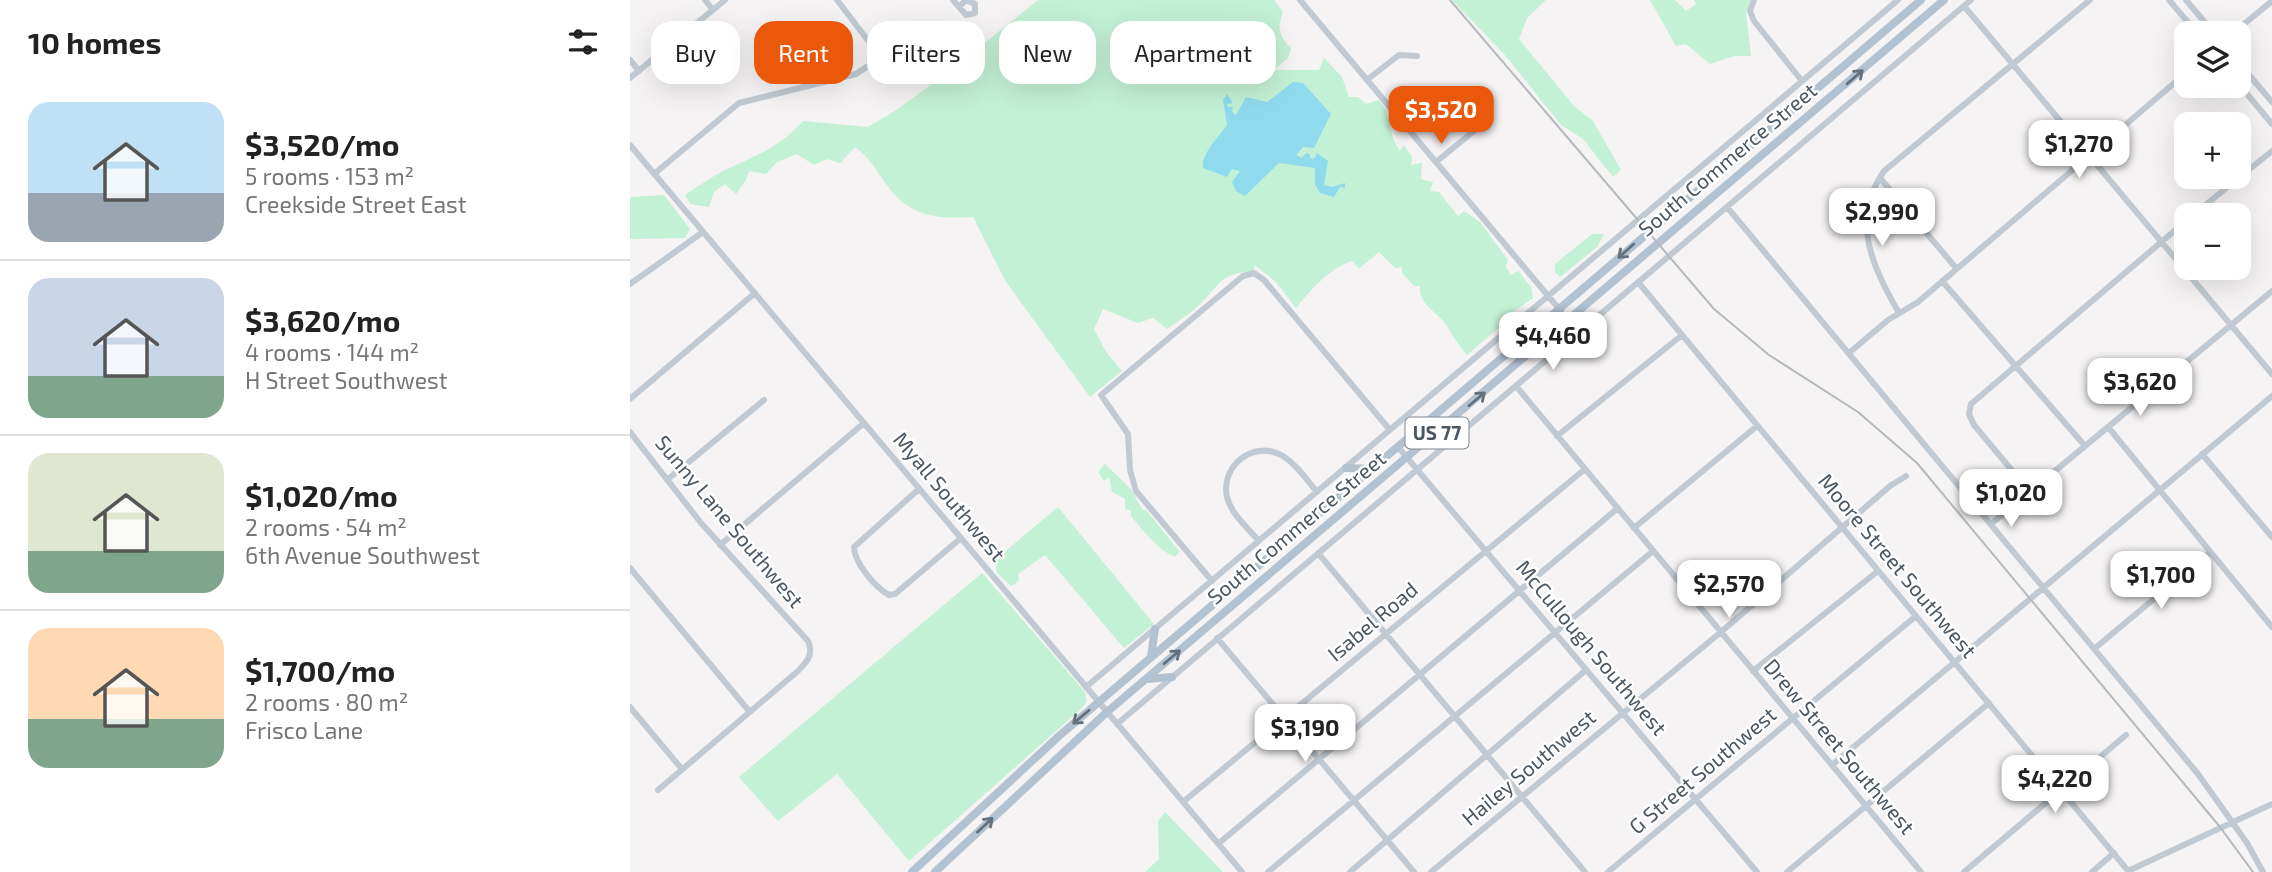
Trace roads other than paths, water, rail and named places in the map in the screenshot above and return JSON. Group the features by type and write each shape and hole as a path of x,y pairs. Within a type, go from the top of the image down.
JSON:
{"main road":[{"name":"South Commerce Street","path":"912,872 1099,702 1921,0"},
{"name":"South Commerce Street","path":"935,872 1107,712 1944,0"},
{"path":"1541,345 1545,333 1560,315 1560,310"},
{"path":"1346,468 1373,470"},
{"path":"1151,658 1155,629"},
{"path":"1148,678 1172,677"}],"street":[{"path":"705,0 713,10"},
{"path":"630,78 725,0"},
{"path":"654,174 739,103 856,74 872,64 873,47 837,0"},
{"path":"953,0 959,7"},
{"path":"1754,0 1750,11 1757,25 1802,81"},
{"path":"1086,687 1898,0"},
{"path":"1117,723 1971,0"},
{"path":"1899,313 1878,273 1866,237 1868,205 1880,177 2090,0"},
{"path":"2169,0 2187,21"},
{"path":"2186,0 2204,21"},
{"path":"1301,1 1560,310"},
{"path":"2248,21 2272,1"},
{"path":"1964,6 2272,374"},
{"path":"1368,79 1399,55 1417,56"},
{"path":"630,60 639,71"},
{"path":"2251,77 2272,102"},
{"path":"1849,353 1899,313 1918,302 2174,83"},
{"path":"2250,98 2272,124"},
{"path":"1436,162 1480,126"},
{"name":"Myall Southwest","path":"630,145 1242,872"},
{"path":"2208,203 2272,151"},
{"path":"1880,177 1956,268"},
{"path":"1727,206 2198,774 2263,872"},
{"path":"2030,492 1974,425 1969,414 1971,404 2174,231"},
{"path":"630,284 703,232"},
{"path":"1212,581 1156,518 1133,485 1128,434 1101,396 1250,272 1264,280 1390,430"},
{"path":"1942,281 2085,446"},
{"name":"Moore Street Southwest","path":"1638,282 2129,871"},
{"path":"1991,524 2272,291"},
{"path":"630,399 755,293"},
{"path":"1557,436 1682,335"},
{"name":"Drew Street Southwest","path":"1516,386 1922,872"},
{"path":"1832,765 2272,396"},
{"path":"667,480 764,400"},
{"path":"720,545 864,423"},
{"path":"1634,528 1758,426"},
{"path":"2108,427 2210,552 2269,619 2272,627"},
{"name":"Sunny Lane Southwest","path":"630,432 720,545 810,646 808,660 749,711"},
{"name":"McCullough Southwest","path":"1398,447 1757,872"},
{"path":"1259,541 1228,499 1228,477 1240,459 1255,452 1277,453 1292,464 1317,492"},
{"path":"2202,454 2272,537"},
{"name":"Isabel Road","path":"1183,802 1585,469"},
{"name":"Hailey Southwest","path":"1431,872 1721,632 1841,527 1906,476"},
{"path":"919,489 854,547 856,558 883,592 895,594 961,538"},
{"path":"1218,844 1618,508"},
{"path":"1268,872 1653,551"},
{"path":"2094,649 2210,552"},
{"path":"1318,553 1585,872"},
{"path":"630,568 749,711 658,790"},
{"path":"1753,671 1878,571"},
{"name":"G Street Southwest","path":"1608,872 1916,616"},
{"path":"1217,638 1414,872"},
{"path":"1350,872 1586,670"},
{"path":"1787,872 1989,703"},
{"path":"630,707 681,768"},
{"path":"1965,872 2063,792 2126,735"},
{"path":"2129,871 2272,804"},
{"path":"2092,872 2114,853"}],"water":[{"path":"1293,82 1303,83 1331,114 1314,148 1303,147 1296,155 1302,158 1306,153 1314,159 1317,153 1328,161 1324,185 1332,187 1345,183 1345,188 1340,187 1334,197 1320,193 1315,185 1315,168 1279,163 1245,196 1236,191 1232,182 1240,171 1232,169 1227,177 1203,168 1208,151 1227,125 1223,100 1227,94 1233,103 1227,104 1228,107 1233,107 1232,111 1236,115 1246,97 1267,102"}],"railway":[{"path":"1450,0 1714,309 1769,355 1858,412 1917,463 2220,827 2253,872"}]}
